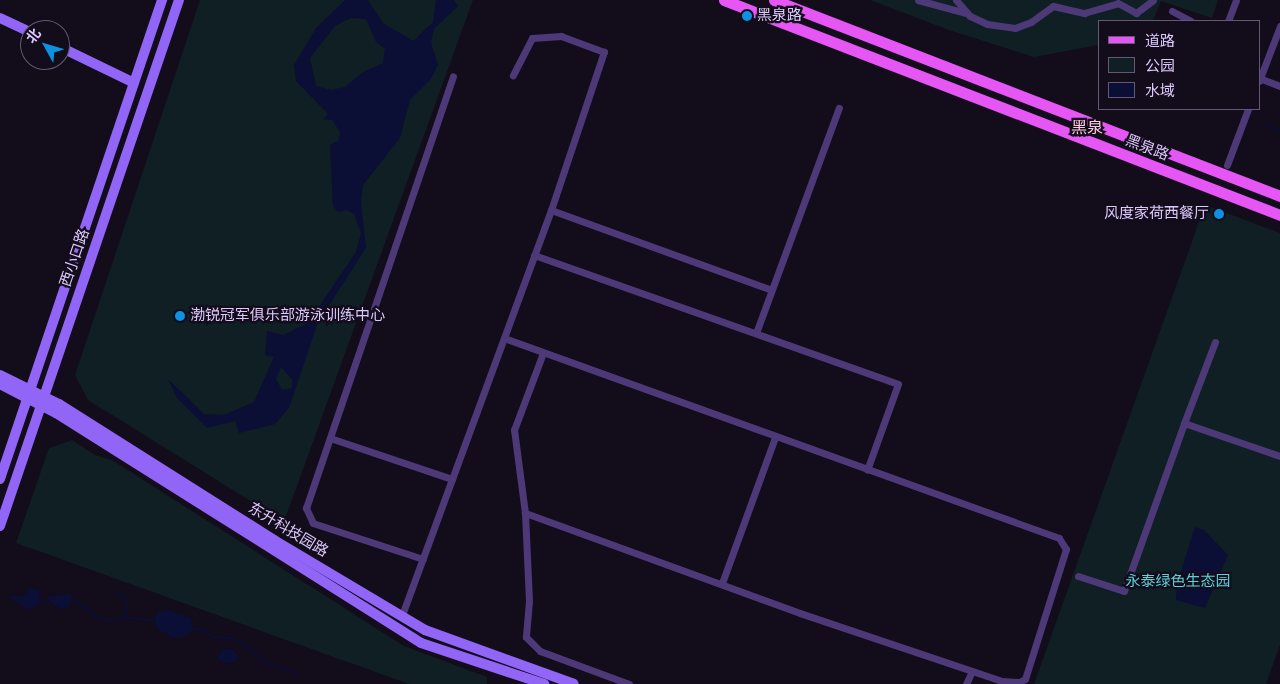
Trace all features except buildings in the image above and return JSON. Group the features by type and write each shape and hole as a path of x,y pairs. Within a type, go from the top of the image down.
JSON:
{"main road":[{"name":"黑泉路","path":"724,0 1280,215"},
{"name":"黑泉路","path":"774,0 1280,196"}],"street":[{"name":"西小口路","path":"0,479 162,0"},
{"name":"西小口路","path":"0,526 179,0"},
{"path":"918,0 954,13 966,13"},
{"path":"956,0 966,13 987,24 1015,28 1031,22 1053,6 1084,13 1118,3 1136,13 1153,0"},
{"path":"1228,20 1236,0"},
{"path":"1172,11 1189,20"},
{"path":"0,18 20,27"},
{"path":"1260,76 1280,26"},
{"path":"402,615 551,210 604,52 561,36 532,38 513,76"},
{"path":"70,52 134,83"},
{"path":"423,559 313,523 306,508 453,76"},
{"path":"1260,79 1280,86"},
{"path":"756,333 769,289 839,108"},
{"path":"1227,165 1248,110"},
{"path":"551,210 769,289"},
{"path":"534,255 898,384 867,470"},
{"path":"504,338 774,437 1059,538 1066,549 1024,678 1012,683 972,671 722,584 526,513"},
{"path":"1078,576 1124,592 1215,342"},
{"path":"543,353 514,430 526,513 529,601 526,637 540,651 629,684"},
{"name":"东升科技园路","path":"0,374 425,630 574,684"},
{"name":"东升科技园路","path":"0,384 29,393"},
{"name":"东升科技园路","path":"43,400 421,643 544,684"},
{"path":"1184,423 1280,456"},
{"path":"722,584 774,437"},
{"path":"330,438 452,479"},
{"path":"966,684 972,671"}],"green space":[{"path":"200,0 473,0 284,522 88,400 75,375"},
{"path":"870,0 1218,0 1212,18 1161,1 1153,20 1098,20 1098,45 1034,57 949,30"},
{"name":"永泰绿色生态园","path":"1205,205 1280,233 1280,645 1266,684 1034,684"},
{"path":"72,440 95,455 112,460 404,646 487,677 487,684 409,684 16,543 49,448"}],"water":[{"path":"345,0 368,0 383,23 413,41 433,22 436,0 454,0 458,6 434,29 431,43 438,65 430,80 410,100 400,138 363,185 361,202 366,248 318,322 289,408 275,424 239,433 235,421 207,428 177,398 168,379 204,414 224,415 254,402 274,357 265,355 267,331 283,335 308,323 356,252 361,233 354,214 347,210 338,212 333,206 330,145 339,140 340,132 332,120 324,119 328,114 296,81 294,65 316,28","holes":["351,18 366,19 376,42 385,49 383,63 363,72 345,87 331,90 316,86 310,58 335,26","281,367 292,379 292,388 282,390 276,379"]},
{"path":"1195,527 1204,530 1228,555 1205,608 1176,600 1177,584"},
{"path":"30,588 40,591 39,603 34,609 29,610 9,596 23,596"},
{"path":"71,594 71,605 65,609 60,609 48,600 49,596"},
{"path":"168,610 191,618 193,629 185,637 173,638 159,630 154,621 158,612"},
{"path":"223,648 234,650 239,657 236,661 227,664 216,659"}],"waterway":[{"path":"1266,124 1280,132"},
{"path":"116,593 124,596 128,603 124,617"},
{"path":"71,597 97,617 113,621 124,617 155,621"},
{"path":"37,600 50,604"},
{"path":"193,629 207,632 212,637 230,638 245,645 268,664 298,674"}],"place":[{"name":"黑泉路","path":"747,16"},
{"name":"风度家荷西餐厅","path":"1219,214"},
{"name":"渤锐冠军俱乐部游泳训练中心","path":"180,316"}],"district":[{"name":"黑泉","path":"1087,128"}]}
